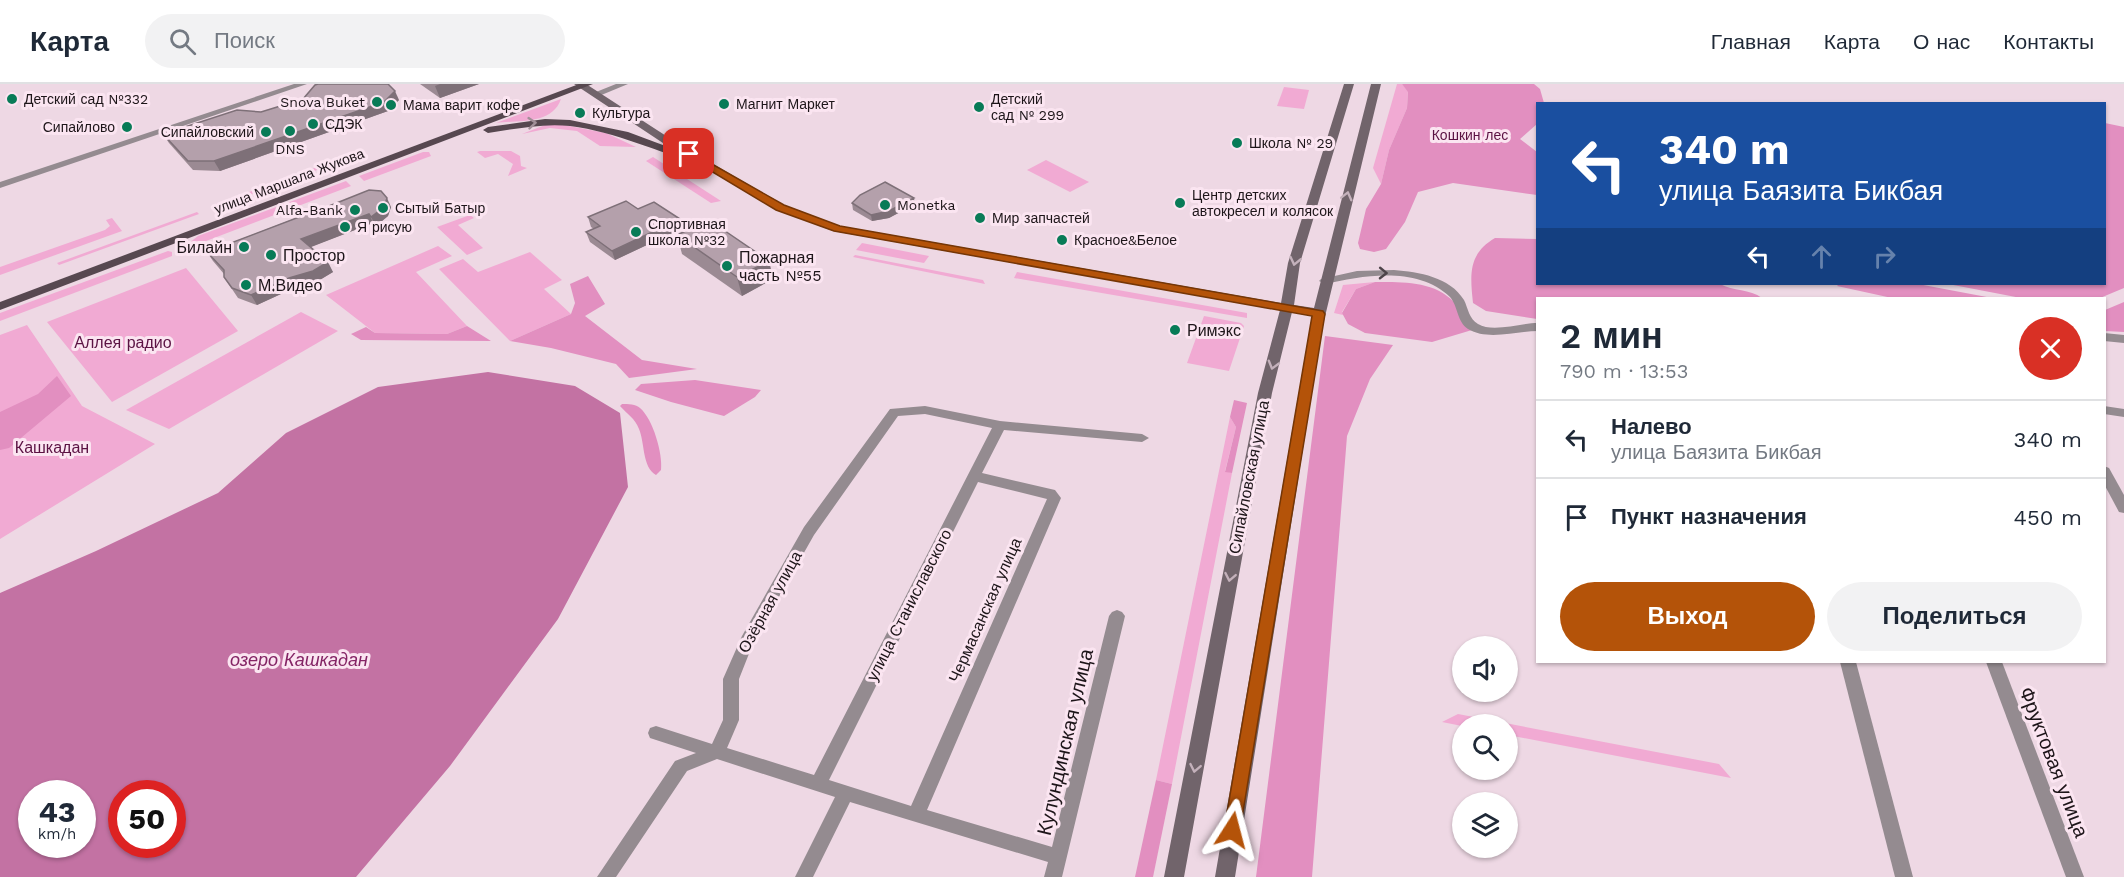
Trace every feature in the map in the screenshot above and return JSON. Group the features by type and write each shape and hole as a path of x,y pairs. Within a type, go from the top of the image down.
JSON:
{"main road":[{"name":"улица Маршала Жукова","path":"0,296 564,84"},
{"name":"Сипайловская улица","path":"1174,877 1264,393 1284,324 1294,262 1349,84"},
{"path":"1225,877 1325,281 1376,84"},
{"name":"улица Маршала Жукова","path":"0,306 583,85"},
{"path":"583,85 673,144 780,207 837,229 1319,314"},
{"path":"434,142 508,125 562,123 624,134 663,150 706,163"}],"street":[{"path":"0,185 303,84"},
{"path":"596,94 624,84"},
{"path":"1325,281 1348,275 1374,273 1428,278 1443,285 1456,297 1463,308 1466,322 1473,327 1491,330 1522,326 1536,327"},
{"path":"2106,337 2124,339"},
{"name":"Озёрная улица","path":"717,752 731,720 731,679 747,640 809,531 894,412 925,410 1000,426"},
{"path":"2106,410 2124,413"},
{"path":"1000,426 1142,438"},
{"name":"улица Станиславского","path":"818,784 1000,426"},
{"path":"2106,475 2122,503"},
{"name":"Чермасанская улица","path":"916,815 1054,498 1050,493 974,476"},
{"name":"Кулундинская улица","path":"1053,877 1117,616"},
{"path":"1848,663 1904,877"},
{"name":"Фруктовая улица","path":"1994,663 2075,877"},
{"path":"656,732 916,815 1059,857"},
{"path":"606,877 681,766 717,752"},
{"path":"804,877 846,793"}],"green space":[{"path":"1397,84 1402,84 1408,91 1407,108 1389,150 1381,184 1373,168"},
{"name":"Кошкин лес","path":"1402,84 1534,84 1540,89 1544,102 1536,102 1536,125 1520,139 1536,151 1536,195 1453,183 1418,192 1405,222 1386,249 1374,252 1360,249 1358,243 1366,209 1381,184 1389,150 1407,108 1408,92"},
{"path":"1284,87 1309,90 1304,109 1277,106"},
{"path":"561,99 557,107 542,117 533,120 496,123"},
{"path":"2106,123 2124,127 2124,288 2102,297 2016,297 1953,285 2106,285"},
{"path":"545,125 564,125 606,133 636,147 600,146 577,131 550,128 522,134"},
{"path":"511,151 520,156 521,166 527,168 508,176 513,164 498,154 485,158 477,152"},
{"path":"423,152 429,152 431,156 364,181 359,176"},
{"path":"653,157 721,201 711,203 646,161"},
{"path":"1046,160 1089,182 1070,192 1027,170"},
{"path":"331,162 333,164 218,207 216,204"},
{"path":"346,181 351,186 193,246 189,243 198,236"},
{"path":"197,212 199,214 59,265 57,263"},
{"path":"470,215 474,218 458,225 483,248 467,255 437,227"},
{"path":"112,218 122,231 0,275 0,267 105,230 110,226 106,220"},
{"path":"1495,238 1536,239 1536,285 1722,285 1760,297 1536,297 1536,319 1486,311 1473,303 1471,283 1475,258 1486,244"},
{"path":"862,243 929,256 924,263 856,250"},
{"path":"438,246 452,256 416,272 467,326 447,334 375,333 326,295"},
{"path":"168,251 172,252 172,256 0,321 0,313"},
{"path":"530,252 562,280 544,289 571,314 510,341 439,269 463,259 478,272"},
{"path":"855,255 983,280 985,284 853,257"},
{"name":"Аллея радио","path":"186,268 238,331 112,402 47,322"},
{"path":"1017,272 1247,313 1247,318 1014,278"},
{"path":"588,276 605,304 585,316 642,360 697,369 629,378 616,364 551,348 510,341 571,314 575,303 570,284"},
{"path":"1375,282 1356,289 1342,312 1343,315 1334,313 1343,285"},
{"path":"1375,282 1417,284 1437,290 1457,305 1472,330 1432,342 1365,333 1348,324 1342,313 1356,289"},
{"path":"1923,285 1987,297 1887,297 1837,286"},
{"path":"2124,302 2124,332 2106,331 2106,310"},
{"path":"301,312 338,331 169,429 126,410"},
{"path":"1204,316 1241,323 1244,326 1229,371 1187,363"},
{"name":"Кашкадан","path":"27,325 82,406 155,444 0,539 0,335"},
{"path":"467,326 491,341 361,340 351,334 366,327 375,333 447,334"},
{"path":"1325,336 1393,345 1370,379 1347,436 1312,877 1256,877"},
{"path":"57,376 71,396 9,448 0,450 0,412 38,394"},
{"path":"695,380 761,390 755,397 724,416 635,390 641,384"},
{"path":"1234,400 1247,403 1232,473 1225,472 1236,427 1230,417"},
{"path":"632,404 638,407 649,420 660,455 661,470 656,475 646,461 637,425 620,406"},
{"path":"1230,417 1236,427 1225,471 1232,473 1172,784 1156,780"},
{"path":"1452,717 1452,724 1442,722"},
{"path":"1518,725 1719,764 1731,778 1518,737"},
{"path":"1156,780 1172,784 1153,877 1135,877"}],"water":[{"name":"озеро Кашкадан","path":"488,372 575,386 620,413 628,487 558,619 450,766 356,877 0,877 0,593 96,551 218,493 286,433 378,387"}],"building":[{"name":"Сипайловский","path":"318,84 388,84 395,91 384,102 214,161 188,161 163,134 237,110 261,112 303,99"},
{"name":"Monetka","path":"885,182 914,198 889,211 871,215 852,203 860,195"},
{"name":"Простор","path":"369,190 381,191 387,198 384,207 371,217 369,214 301,239 328,262 313,271 289,278 251,295 232,288 224,277 224,270 207,252 302,216 299,213 316,207 319,210"},
{"name":"Спортивная школа №32","path":"626,201 638,209 654,202 680,219 612,251 586,232 600,226 588,217"},
{"path":"709,220 769,261 737,277 677,235"}],"place":[{"name":"Детский сад №332","path":"12,99"},
{"name":"Snova Buket","path":"377,102"},
{"name":"Магнит Маркет","path":"724,104"},
{"name":"Мама варит кофе","path":"391,105"},
{"name":"Детский сад № 299","path":"979,107"},
{"name":"Культура","path":"580,113"},
{"name":"СДЭК","path":"313,124"},
{"name":"Сипайлово","path":"127,127"},
{"name":"DNS","path":"290,131"},
{"name":"Сипайловский","path":"266,132"},
{"name":"Школа № 29","path":"1237,143"},
{"name":"Центр детских автокресел и колясок","path":"1180,203"},
{"name":"Monetka","path":"885,205"},
{"name":"Сытый Батыр","path":"383,208"},
{"name":"Alfa-Bank","path":"355,210"},
{"name":"Мир запчастей","path":"980,218"},
{"name":"Я рисую","path":"345,227"},
{"name":"Спортивная школа №32","path":"636,232"},
{"name":"Красное&Белое","path":"1062,240"},
{"name":"Билайн","path":"244,247"},
{"name":"Простор","path":"271,255"},
{"name":"Пожарная часть №55","path":"727,266"},
{"name":"М.Видео","path":"246,285"},
{"name":"Римэкс","path":"1175,330"}],"route":[{"path":"689,154 780,207 837,229 866,236 1319,314 1232,830"}]}
